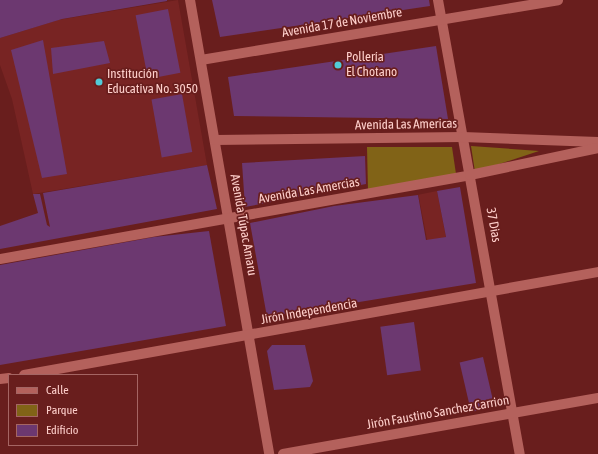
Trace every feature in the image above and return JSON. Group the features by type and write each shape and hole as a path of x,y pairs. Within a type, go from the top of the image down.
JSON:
{"street":[{"name":"Avenida Túpac Amaru","path":"190,0 269,454"},
{"name":"37 Dias","path":"438,0 514,413 520,454"},
{"name":"Avenida 17 de Noviembre","path":"201,60 558,0"},
{"name":"Avenida Las Americas","path":"214,140 463,137 598,142"},
{"name":"Avenida Las Amercias","path":"0,259 470,175 598,148"},
{"name":"Jirón Independencia","path":"30,374 249,336 598,272"},
{"name":"Jirón Faustino Sanchez Carrion","path":"282,454 598,398"}],"shaded area":[{"name":"Institución Educativa No. 3050","path":"178,0 207,165 33,194 12,99 0,65 0,38 58,20"},
{"path":"437,191 446,237 427,241 418,195"}],"green space":[{"path":"471,146 539,151 475,172"},
{"path":"367,147 452,147 456,174 368,191"}],"building":[{"path":"0,0 167,1 62,19 0,38"},
{"path":"212,0 429,0 430,6 220,37"},
{"path":"168,9 180,73 148,79 136,15"},
{"path":"43,40 67,174 42,178 11,50"},
{"path":"104,41 110,63 53,74 51,48"},
{"path":"436,46 448,119 234,116 228,77"},
{"path":"182,94 192,152 162,157 151,99"},
{"path":"365,156 366,184 245,207 242,163"},
{"path":"207,165 217,209 0,249 0,226 38,213 33,194 40,194 47,225 50,227 43,193"},
{"path":"460,187 476,283 267,317 250,223 334,206 418,195 426,240 446,237 437,191"},
{"path":"209,231 226,326 0,365 0,265 154,237"},
{"path":"414,322 421,371 387,375 380,327"},
{"path":"272,345 305,345 313,381 310,387 274,390 267,351"},
{"path":"483,357 494,407 471,412 460,362"}],"place":[{"name":"Pollería El Chotano","path":"338,65"},
{"name":"Institución Educativa No. 3050","path":"99,82"}]}
